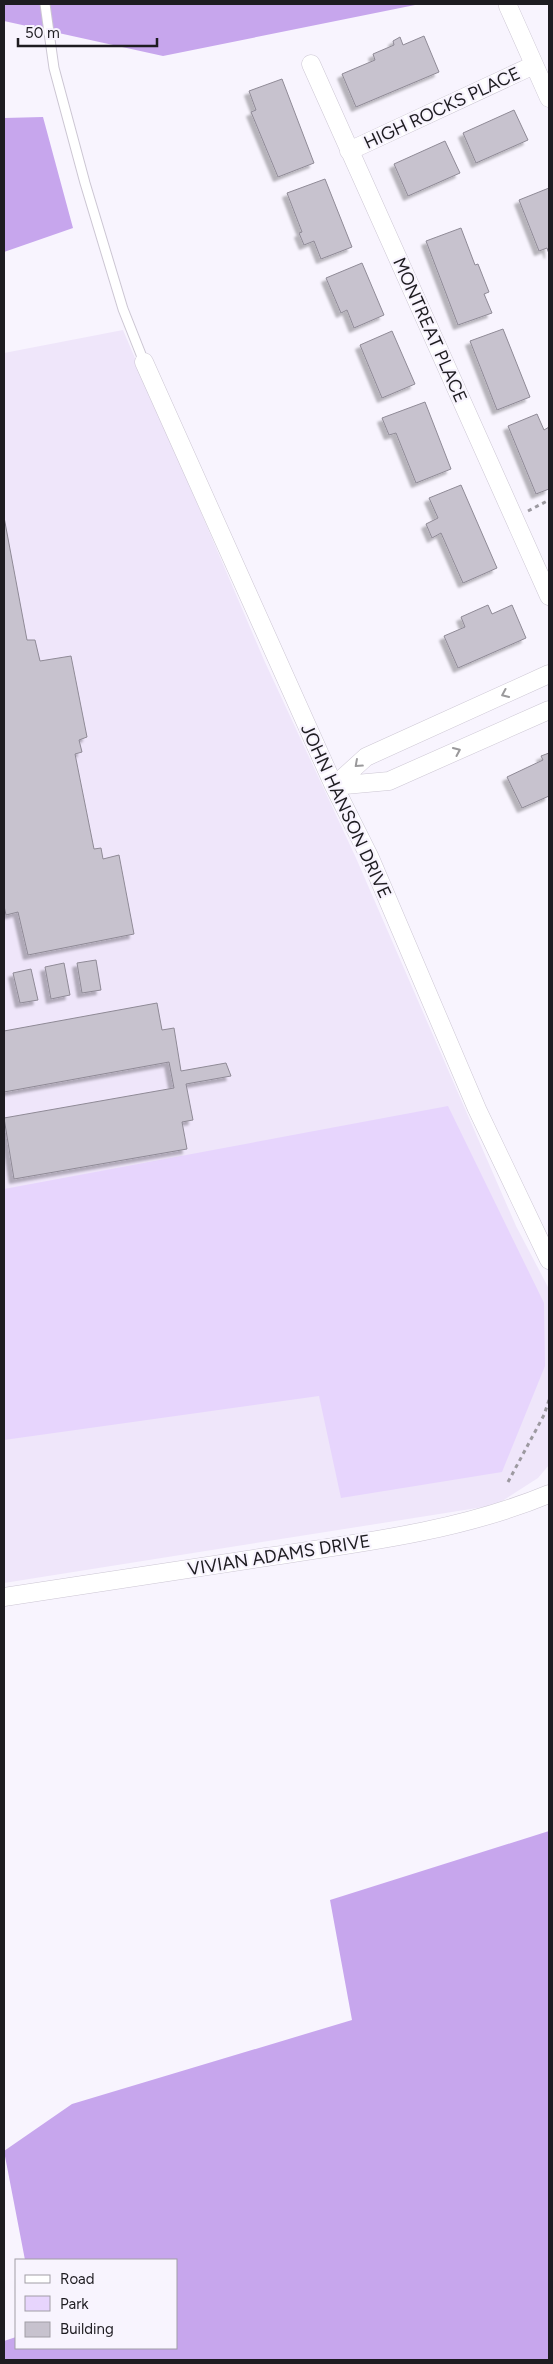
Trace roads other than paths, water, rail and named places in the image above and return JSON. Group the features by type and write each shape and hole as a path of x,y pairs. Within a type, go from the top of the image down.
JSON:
{"street":[{"path":"508,6 549,98"},
{"name":"MONTREAT PLACE","path":"311,64 549,596"},
{"name":"HIGH ROCKS PLACE","path":"350,150 534,65"},
{"name":"JOHN HANSON DRIVE","path":"144,362 334,786 370,858 477,1109 549,1260"},
{"path":"334,786 366,757 549,674"},
{"path":"334,786 389,781 549,710"},
{"name":"VIVIAN ADAMS DRIVE","path":"4,1598 372,1542 479,1518 512,1509 549,1494"}],"lane":[{"path":"45,4 54,68 85,183 123,310 144,362"}]}
